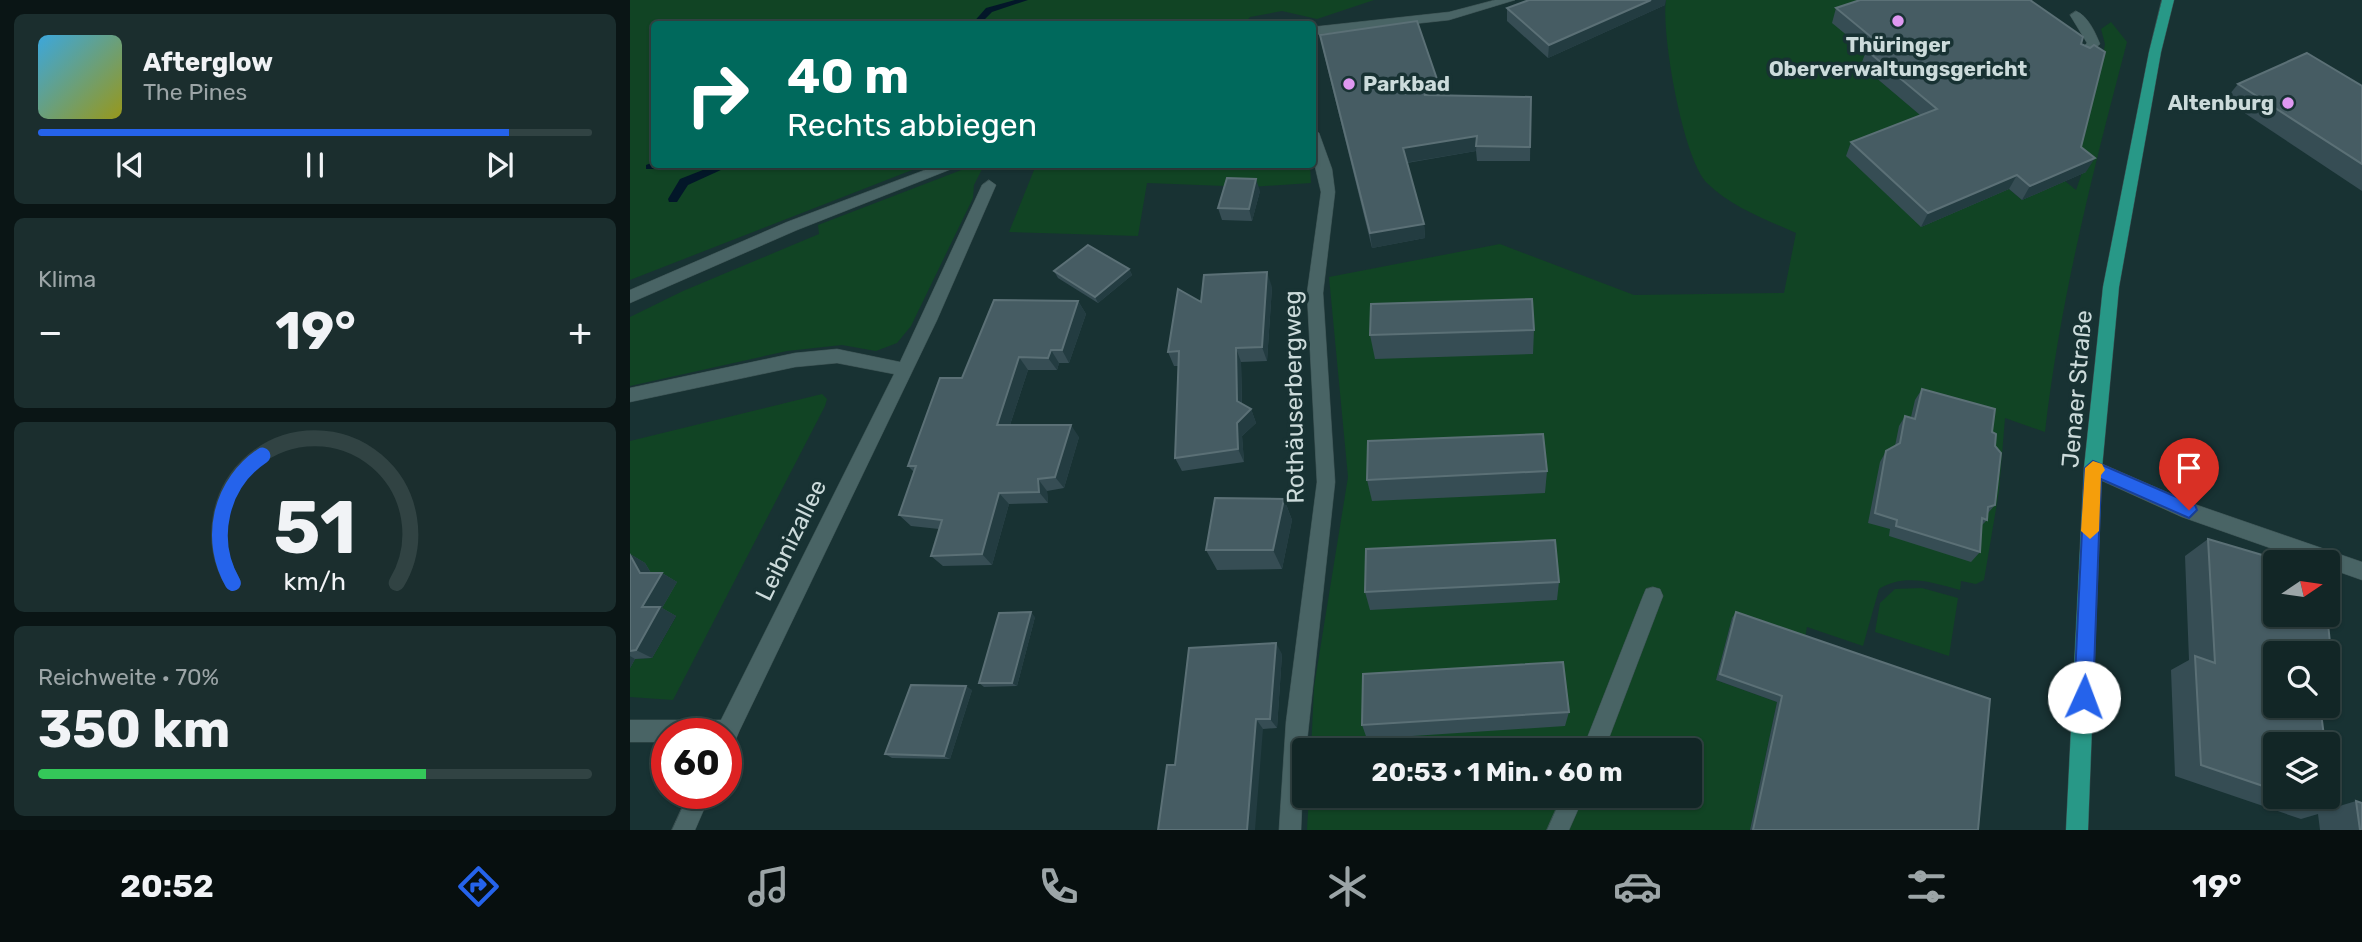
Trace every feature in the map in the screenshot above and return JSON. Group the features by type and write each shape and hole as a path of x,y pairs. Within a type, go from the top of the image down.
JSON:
{"main road":[{"name":"Jenaer Straße","path":"2077,830 2093,468 2111,288 2155,51 2168,0"}],"street":[{"path":"1316,31 1449,16 1509,0"},
{"path":"2076,15 2094,44 2081,56"},
{"name":"Rothäuserbergweg","path":"1290,830 1297,722 1326,482 1315,293 1328,191 1325,169 1316,144"},
{"path":"630,297 792,226 946,168"},
{"name":"Leibnizallee","path":"734,718 929,320 989,186"},
{"path":"630,395 795,360 837,356 903,369"},
{"path":"2093,468 2189,510 2362,571"},
{"path":"1598,738 1653,596"},
{"path":"630,731 651,731"},
{"path":"1558,830 1568,808"},
{"path":"683,830 693,809"}],"green space":[{"path":"630,0 1374,0 1317,19 1282,11 1250,17 1247,21 651,21 651,168 917,168 630,280"},
{"path":"1666,0 1896,0 1876,59 1861,65 2022,200 2065,181 2076,190 2083,170 2071,161 2103,55 2105,44 2101,29 2111,22 2127,42 2090,187 2069,285 2045,432 2005,418 1999,491 1984,580 1976,584 1961,581 1960,590 1918,580 1898,581 1879,589 1863,646 1807,627 1804,643 1732,619 1716,680 1777,702 1750,830 1307,830 1308,808 1702,808 1702,738 1312,738 1314,687 1348,477 1329,277 1500,244 1634,295 1784,293 1796,233 1727,199 1707,183 1698,170 1682,124 1670,67"},
{"path":"967,168 982,168 974,185 973,198 911,326 897,343 876,351 842,345 787,351 630,386 630,317 683,291 819,234 818,225"},
{"path":"1035,168 1310,168 1311,183 1251,187 1147,183 1138,236 1009,232"},
{"path":"822,394 827,399 825,406 673,700 630,697 630,668 635,659 652,658 676,617 658,616 648,582 630,561 630,441"},
{"path":"1922,588 1958,598 1949,656 1875,632 1880,603 1895,589"}],"building":[{"path":"1529,0 1651,0 1549,45 1507,8"},
{"path":"1860,0 2030,0 2083,37 2081,44 2090,48 2094,45 2105,52 2081,147 2095,158 2030,186 2017,175 1928,213 1851,142 1937,109 1866,50 1881,45 1836,8"},
{"path":"1417,21 1440,88 1424,95 1531,97 1530,147 1476,146 1477,136 1403,148 1424,224 1370,233 1320,35"},
{"path":"2307,53 2362,86 2362,164 2238,84"},
{"path":"1227,178 1256,179 1249,209 1218,208"},
{"path":"1088,245 1129,269 1095,297 1054,271"},
{"path":"1267,272 1262,347 1236,348 1237,401 1251,409 1237,423 1238,449 1175,458 1179,351 1168,352 1178,289 1201,302 1204,275"},
{"path":"1532,299 1534,330 1370,335 1371,304"},
{"path":"994,300 1078,301 1062,350 1051,350 1048,358 1019,357 997,425 1071,425 1055,477 1038,479 1039,492 999,493 982,554 931,556 942,520 899,515 916,466 908,466 940,378 962,378"},
{"path":"1922,389 1995,409 1992,432 1996,434 1995,446 2001,453 1995,505 1988,507 1987,520 1982,518 1980,552 1896,526 1897,520 1875,513 1886,451 1900,443 1905,416 1915,419"},
{"path":"1543,434 1547,471 1367,480 1368,441"},
{"path":"1215,498 1284,499 1273,550 1206,550"},
{"path":"2208,539 2263,555 2263,627 2328,627 2330,641 2263,641 2263,718 2322,718 2323,732 2263,732 2263,786 2201,765 2195,656 2215,663"},
{"path":"1555,540 1559,582 1365,592 1366,549"},
{"path":"630,555 640,573 662,573 642,607 660,607 636,650 630,651"},
{"path":"1031,612 1012,683 979,683 999,613"},
{"path":"1736,612 1990,699 1978,830 1753,830 1782,696 1720,674"},
{"path":"1276,643 1270,719 1256,719 1247,830 1158,830 1167,765 1175,765 1189,648"},
{"path":"1563,662 1569,712 1362,725 1363,674"},
{"path":"911,685 966,686 944,756 885,754"},
{"path":"2356,801 2362,803 2362,830 2360,830"}],"waterway":[{"path":"979,21 989,10 1024,0"},
{"path":"673,199 684,182 719,168"}],"slow traffic":[{"path":"2090,531 2093,468 2096,470"}],"place":[{"name":"Thüringer Oberverwaltungsgericht","path":"1898,21"},
{"name":"Parkbad","path":"1349,84"},
{"name":"Altenburg","path":"2288,103"}],"route":[{"path":"2084,697 2093,468 2189,510"}]}
